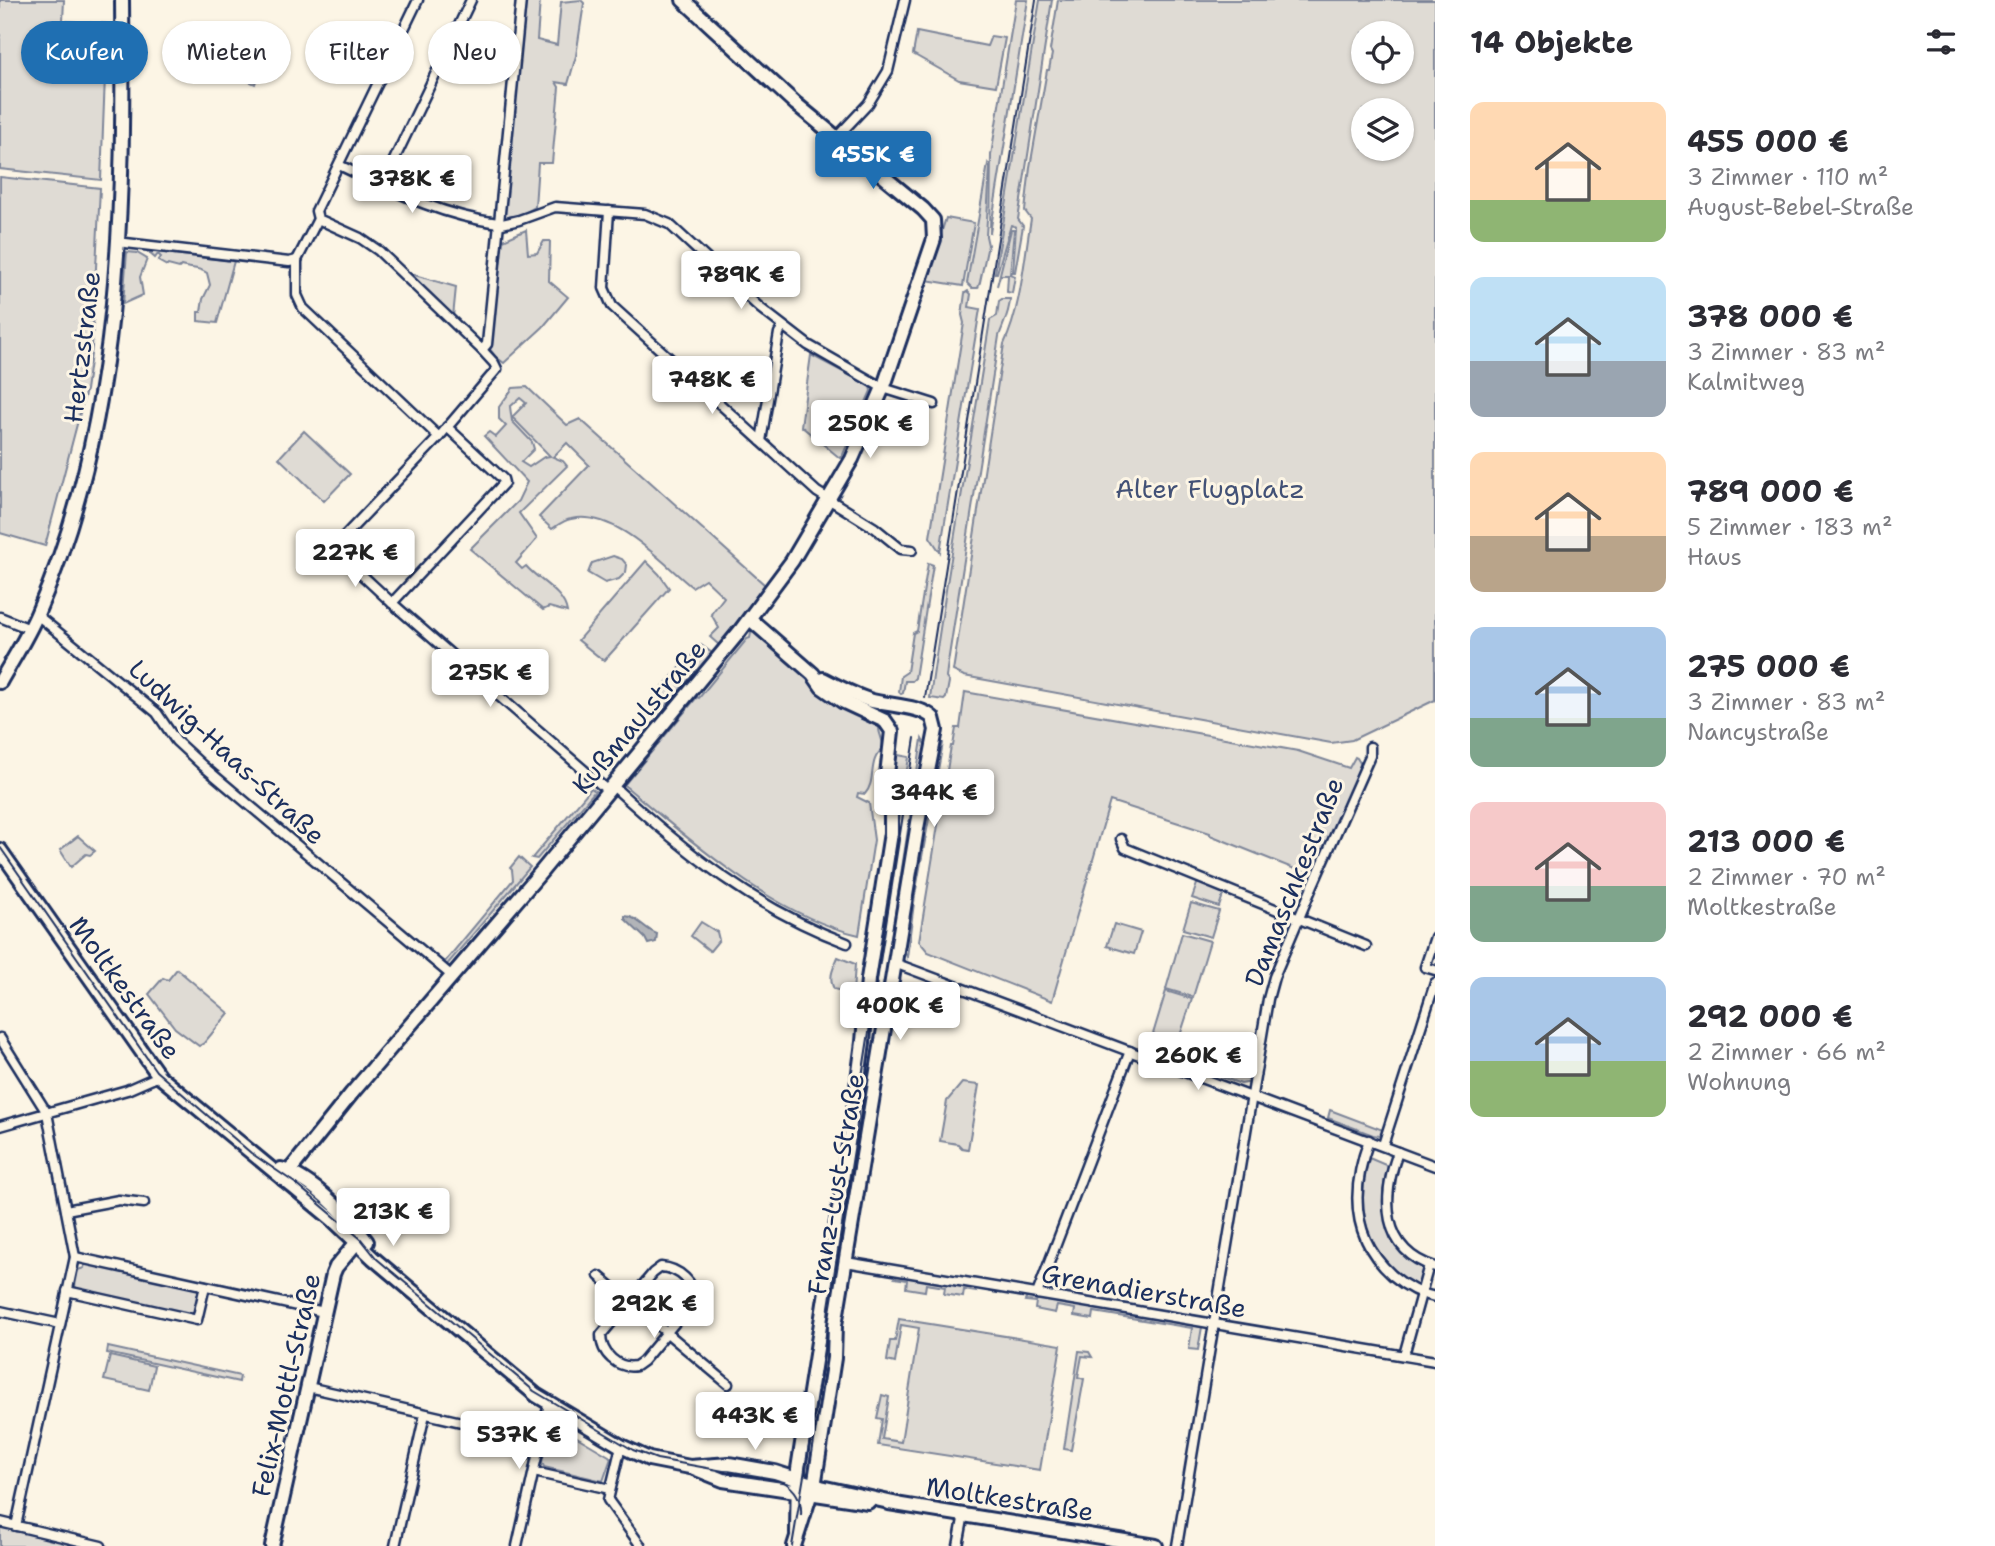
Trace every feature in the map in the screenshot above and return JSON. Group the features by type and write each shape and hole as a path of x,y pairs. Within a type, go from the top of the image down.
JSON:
{"street":[{"name":"Hertzstraße","path":"0,682 37,615 66,537 98,419 108,353 117,242 122,0"},
{"path":"418,0 316,211 318,219 297,260 297,295 303,308 439,437"},
{"path":"382,185 471,0"},
{"path":"482,350 487,344 521,0"},
{"path":"683,0 836,138 869,104 888,71 905,0"},
{"name":"Kußmaulstraße","path":"286,1175 750,618 792,561 852,459 883,388 931,254 935,228 933,220 923,209 836,138"},
{"path":"339,165 437,210 498,224 519,220 551,207 645,214 664,221 783,327 825,356 883,388 934,404"},
{"path":"609,211 604,288 610,303 808,484 875,528 901,549 912,550"},
{"path":"318,219 360,238 379,251 482,350 495,363 497,369 439,437 332,548 392,603 610,789 726,881 786,916 847,943"},
{"path":"117,242 289,262 297,260"},
{"path":"761,441 779,333 783,327"},
{"path":"392,603 504,483 503,479 447,427"},
{"name":"Ludwig-Haas-Straße","path":"37,615 158,713 176,741 203,766 452,976"},
{"path":"0,617 30,629"},
{"name":"Franz-Lust-Straße","path":"750,618 813,674 843,690 870,700 931,715 936,730 918,823 897,964 834,1332 833,1369 812,1490 795,1539"},
{"name":"Franz-Lust-Straße","path":"795,1539 797,1479 852,1132 865,1028 867,979 891,833 886,783 892,731 882,719 842,701 822,687 813,674"},
{"path":"889,725 911,709"},
{"name":"Damaschkestraße","path":"1177,1546 1270,987 1370,756 1370,747"},
{"path":"1121,839 1125,848 1366,946"},
{"name":"Moltkestraße","path":"0,850 159,1076 264,1164 286,1175 393,1275 516,1378 549,1403 621,1446 649,1459 690,1467 723,1480 796,1493 812,1490"},
{"path":"1435,937 1425,967 1435,970"},
{"path":"897,964 1435,1166"},
{"path":"1383,1145 1435,983"},
{"path":"0,1038 47,1113 75,1257 16,1526"},
{"path":"1037,1294 1129,1051"},
{"path":"0,1126 127,1090 159,1076"},
{"path":"1369,1140 1358,1180 1356,1206 1360,1228 1383,1267 1421,1294 1435,1297"},
{"path":"1398,1152 1388,1183 1387,1205 1390,1222 1401,1243 1413,1256 1432,1266 1421,1294 1405,1355"},
{"name":"Moltkestraße","path":"286,1175 300,1177 354,1223 393,1275"},
{"path":"66,1210 119,1200 144,1203"},
{"name":"Felix-Mottl-Straße","path":"272,1546 336,1267 358,1241"},
{"path":"75,1257 324,1312"},
{"name":"Grenadierstraße","path":"846,1262 1435,1361"},
{"path":"669,1268 692,1286 694,1298 667,1332 645,1360 636,1366 626,1367 617,1362 602,1347 601,1335 629,1301 658,1269 669,1268"},
{"path":"599,1276 728,1384"},
{"path":"67,1291 197,1320 205,1286"},
{"path":"0,1311 60,1324"},
{"path":"308,1387 541,1440"},
{"path":"517,1546 549,1403"},
{"path":"395,1546 425,1413"},
{"path":"608,1500 621,1446"},
{"name":"Moltkestraße","path":"690,1467 729,1464 775,1472 797,1479 812,1490 848,1500 898,1504 1101,1541 1156,1546"},
{"path":"534,1472 610,1489"},
{"path":"600,1487 641,1546"},
{"path":"958,1546 964,1514"},
{"path":"0,1522 101,1546"}],"green space":[{"path":"0,0 64,0 63,21 21,21 21,84 105,84 101,180 0,169"},
{"path":"526,0 540,0 537,40 557,45 561,2 581,0 584,3 576,56 568,84 556,82 559,87 552,163 538,163 535,207 506,219 504,217 517,84 521,84"},
{"path":"1016,0 1028,0 990,233 991,155"},
{"path":"1040,0 1052,0 1018,219 1023,226 1015,272 1016,227 1011,225 995,273"},
{"name":"Alter Flugplatz","path":"1058,0 1435,0 1435,700 1352,740 1331,743 964,676 953,671 1004,344 1014,315 1024,267 1031,219 1025,211 1030,167 1052,54 1050,50"},
{"path":"917,32 987,46 991,36 1005,38 996,86 959,80 913,54"},
{"path":"988,164 988,245 978,288 972,288 967,283"},
{"path":"0,177 100,188 92,347 86,390 45,546 0,533"},
{"path":"946,218 974,223 963,286 926,280"},
{"path":"526,230 528,254 537,253 544,241 550,241 549,281 568,297 543,327 504,363 489,348 501,241"},
{"path":"1011,230 1014,230 1010,274 1015,276 1012,293 1007,292 1008,275 1000,275 997,286"},
{"path":"147,251 234,261 217,323 198,321 198,312 201,312 203,299 210,285 207,273 181,266 167,266 158,261 161,257 158,254 155,258"},
{"path":"127,252 137,253 147,259 140,277 143,295 123,304"},
{"path":"411,274 456,287 453,317 409,277"},
{"path":"968,291 971,294 969,307 980,309 940,552 930,537 964,323 962,315 965,293"},
{"path":"1010,299 1010,304 999,336 947,669 946,678 949,682 944,700 930,698 990,320 997,316 999,301"},
{"path":"811,355 870,386 871,391 841,459 801,426"},
{"path":"527,387 567,425 580,419 765,585 719,645 710,637 719,628 711,614 724,597 705,579 692,587 636,540 604,522 588,518 571,519 552,529 539,517 589,465 567,443 553,457 567,466 519,513 537,539 516,563 522,569 526,566 556,593 567,612 549,607 543,610 470,549 518,501 527,482 484,436 489,432 496,437 506,426 499,419 499,407 513,388","holes":["520,398 526,403 512,417 550,456 529,467 521,462 534,449 532,442 512,421 510,407"]},
{"path":"304,431 350,474 324,501 279,458"},
{"path":"613,556 622,559 627,565 626,572 619,579 605,583 588,573 592,563"},
{"path":"646,561 669,588 604,661 578,640"},
{"path":"928,563 933,565 915,678 905,681 901,694 901,676 907,672 913,633 917,631"},
{"path":"756,631 829,696 879,726 883,749 875,759 869,789 865,794 858,793 857,797 869,803 874,840 859,935 827,925 765,894 705,852 624,785 750,638 751,633"},
{"path":"701,645 712,653 666,706 653,697"},
{"path":"965,692 1298,751 1349,768 1355,757 1362,766 1312,876 1210,833 1110,801 1052,1001 928,952 919,941 951,746 956,728 960,728"},
{"path":"922,739 928,750 887,983 887,965"},
{"path":"938,740 943,743 915,895 907,957 903,948 905,931 908,929"},
{"path":"898,755 909,757 885,911 891,759"},
{"path":"591,788 595,791 537,859 532,858"},
{"path":"78,836 95,851 90,855 86,854 71,867 60,850"},
{"path":"519,857 530,867 446,966 443,964 513,880 510,868"},
{"path":"1197,884 1224,892 1219,907 1192,898"},
{"path":"1191,903 1219,911 1211,937 1183,929"},
{"path":"701,922 717,932 719,940 710,951 691,936"},
{"path":"1114,924 1141,932 1134,954 1107,946"},
{"path":"1182,933 1210,941 1193,997 1166,989"},
{"path":"838,957 855,964 851,994 834,989 832,985 832,973"},
{"path":"177,969 229,1013 199,1046 175,1028 149,994 163,978 168,980"},
{"path":"1166,991 1192,999 1178,1042 1153,1034"},
{"path":"1182,1054 1252,1082 1241,1084 1182,1063"},
{"path":"962,1083 979,1085 968,1149 940,1141 947,1101"},
{"path":"1330,1110 1383,1130 1382,1133 1379,1136 1373,1135 1328,1118"},
{"path":"1369,1158 1388,1166 1383,1196 1387,1224 1401,1248 1425,1267 1420,1289 1388,1263 1369,1234 1363,1199"},
{"path":"85,1263 197,1287 201,1295 196,1312 189,1315 78,1290 75,1286 78,1270 84,1268"},
{"path":"899,1274 973,1287 976,1292 964,1290 963,1297 944,1294 945,1287 926,1284 925,1291 906,1288 907,1280 895,1278"},
{"path":"1028,1295 1202,1327 1198,1350 1189,1349 1192,1328 1094,1312 1093,1319 1074,1316 1075,1309 1057,1306 1055,1313 1035,1309 1036,1302 1025,1301"},
{"path":"899,1319 1061,1345 1040,1470 878,1445 882,1419 877,1418 882,1395 889,1397 882,1439 901,1442 919,1328 901,1325 895,1363 887,1361 890,1341 895,1341"},
{"path":"108,1347 240,1376 239,1382 107,1353"},
{"path":"1079,1351 1089,1352 1092,1357 1082,1356 1078,1377 1084,1379 1071,1450 1064,1449"},
{"path":"110,1356 154,1366 149,1390 104,1380"},
{"path":"555,1424 611,1458 603,1481 544,1467 542,1462 550,1427"},
{"path":"0,1527 81,1546 0,1546"}],"shaded area":[{"path":"625,916 633,918 657,934 656,942 648,944"}],"tram line":[{"path":"925,698 1036,0"},
{"path":"792,1546 822,1370 829,1307 856,1137 859,1096 915,738"},
{"path":"0,847 156,1071 251,1153 295,1183 361,1239 377,1259 534,1391 633,1450 657,1459 784,1482 798,1496 801,1515"}]}
